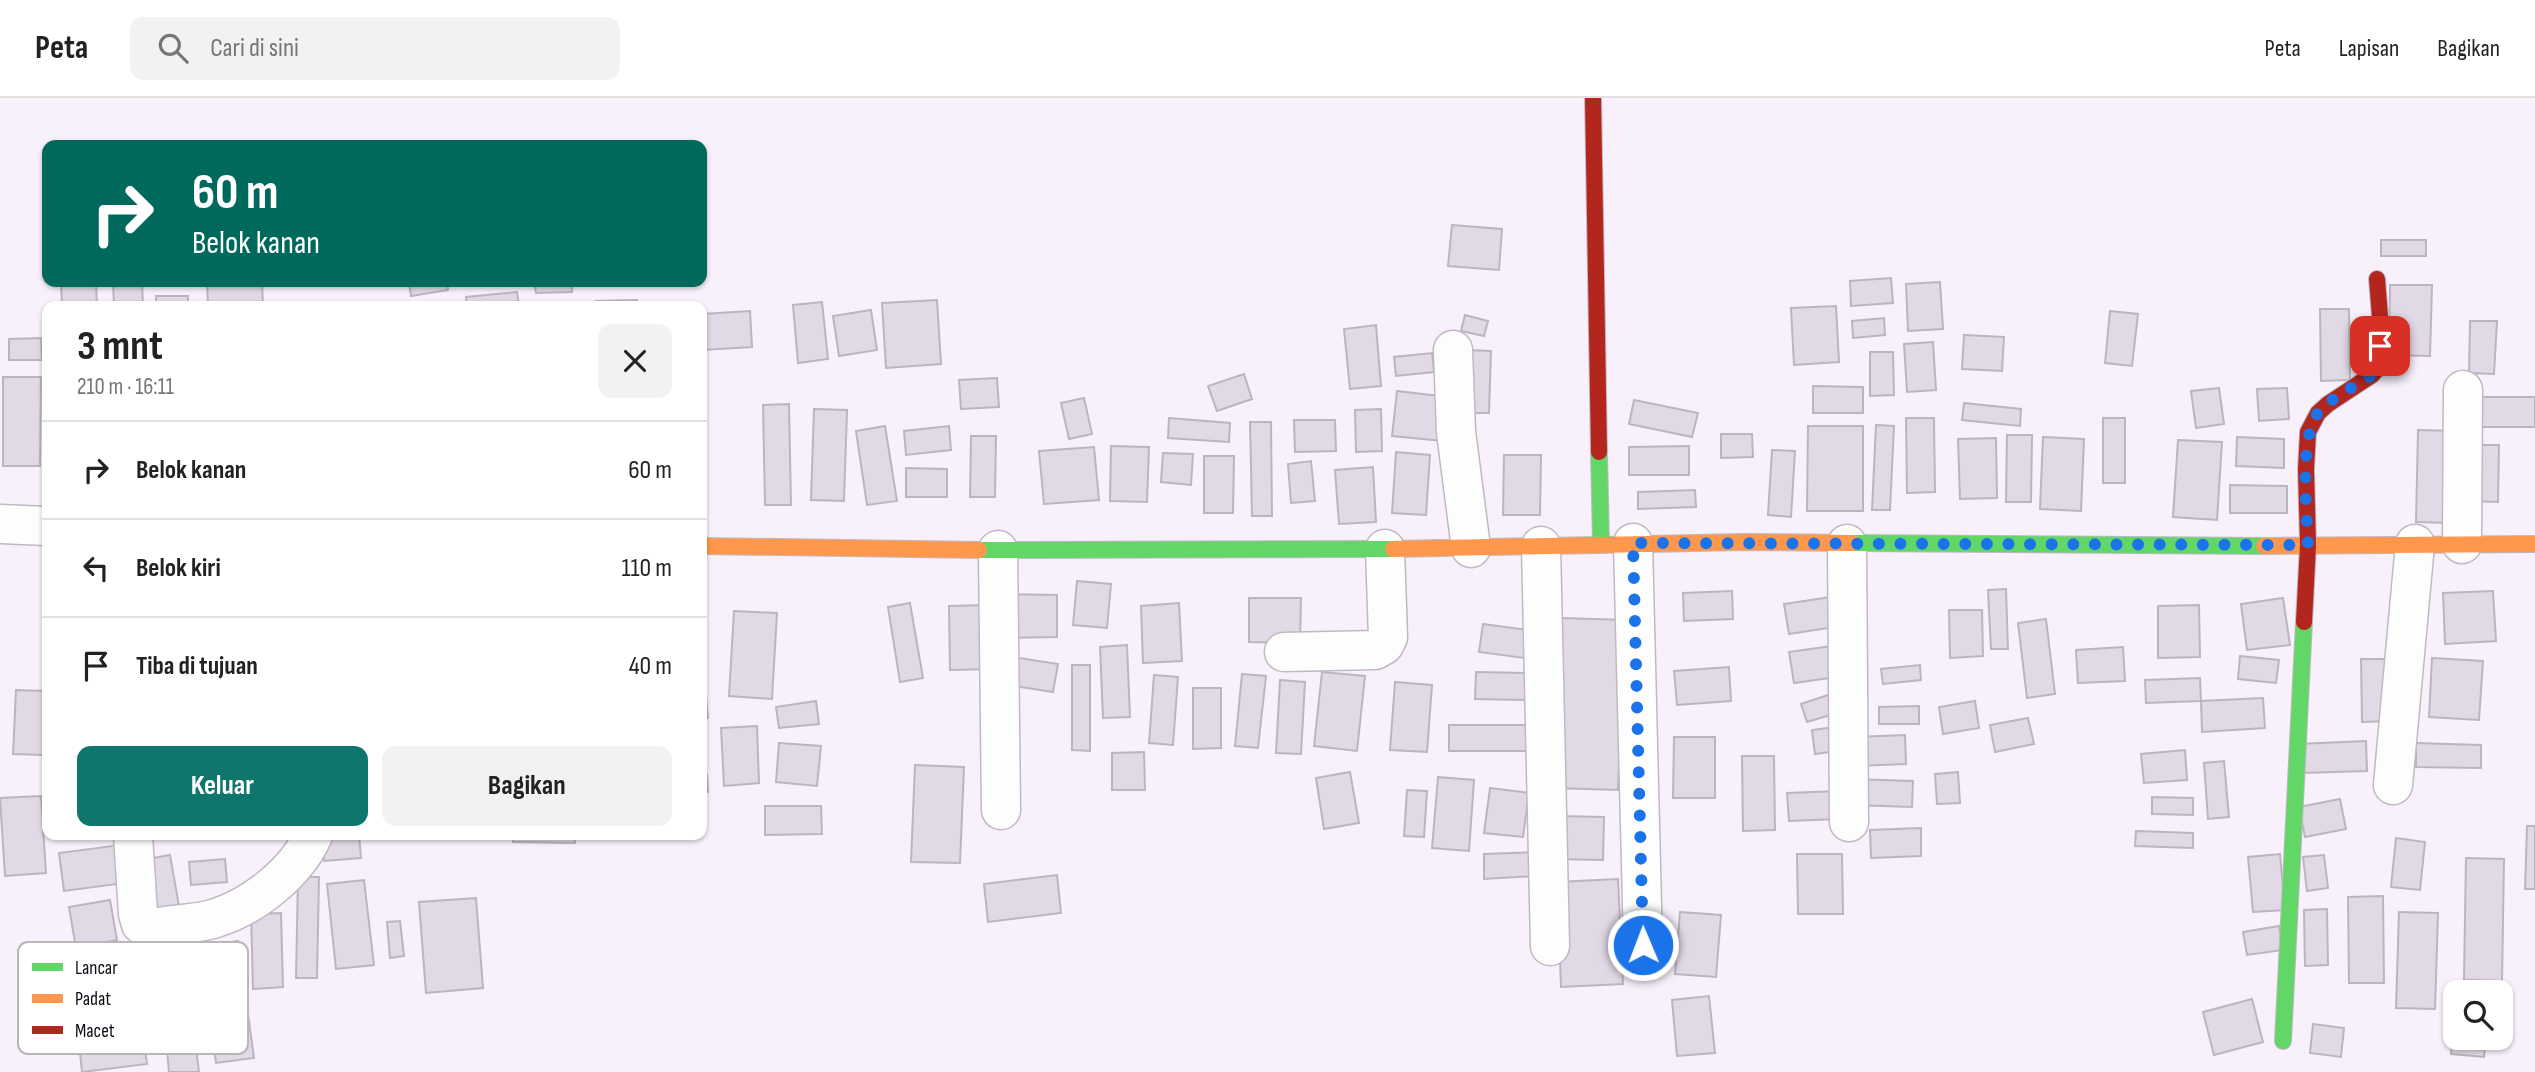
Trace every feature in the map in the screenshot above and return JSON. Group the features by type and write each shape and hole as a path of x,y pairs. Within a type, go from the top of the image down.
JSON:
{"street":[{"path":"1593,98 1617,544 1643,945"},
{"path":"2283,1041 2308,545 2308,432 2318,413 2372,375 2379,367 2381,329 2377,279"},
{"path":"1452,350 1456,432 1471,548"},
{"path":"2462,544 2463,390"},
{"path":"0,524 42,526"},
{"path":"707,546 998,550 1385,550 1617,544 2535,544"},
{"path":"1847,544 1849,822"},
{"path":"2393,785 2415,544"},
{"path":"1541,546 1550,946"},
{"path":"998,550 1000,810"},
{"path":"1284,652 1376,650 1384,645 1388,637 1385,550"},
{"path":"133,840 138,914 141,924 151,927 202,922 226,914 253,899 296,861 310,840"}],"building":[{"path":"1452,225 1502,229 1499,270 1448,266"},
{"path":"2381,240 2426,240 2426,256 2381,256"},
{"path":"1891,278 1893,303 1851,306 1850,281"},
{"path":"1940,282 1943,329 1908,331 1906,284"},
{"path":"2390,285 2432,285 2430,356 2389,355"},
{"path":"61,287 96,287 97,301 62,301"},
{"path":"113,287 142,287 143,301 114,301"},
{"path":"207,287 262,287 263,301 208,301"},
{"path":"410,287 448,287 448,290 411,296"},
{"path":"535,287 572,287 572,292 536,293"},
{"path":"517,292 518,301 466,301 466,297"},
{"path":"156,296 188,296 188,301 156,301"},
{"path":"937,300 941,364 886,368 882,303"},
{"path":"822,302 828,359 798,363 793,305"},
{"path":"1836,306 1839,362 1794,365 1791,308"},
{"path":"2320,309 2349,309 2350,380 2321,381"},
{"path":"871,310 877,350 839,356 833,316"},
{"path":"750,311 752,347 707,350 707,314"},
{"path":"2110,311 2138,314 2132,366 2105,363"},
{"path":"1465,315 1488,321 1484,336 1461,331"},
{"path":"1884,318 1885,335 1853,338 1852,321"},
{"path":"2470,321 2497,321 2494,374 2469,373"},
{"path":"1376,325 1381,386 1350,389 1344,329"},
{"path":"1964,335 2004,337 2002,371 1962,369"},
{"path":"41,338 42,360 9,360 9,339"},
{"path":"1933,342 1936,390 1907,392 1904,344"},
{"path":"1466,350 1491,351 1489,413 1464,413"},
{"path":"1870,352 1893,352 1894,395 1870,396"},
{"path":"1432,353 1434,372 1396,376 1394,357"},
{"path":"1244,374 1252,399 1217,411 1208,386"},
{"path":"3,377 41,377 40,466 3,466"},
{"path":"997,378 999,407 961,409 959,380"},
{"path":"1813,386 1863,387 1863,413 1813,413"},
{"path":"2219,388 2224,424 2196,428 2191,391"},
{"path":"2287,388 2289,419 2259,421 2257,389"},
{"path":"1397,391 1448,397 1443,441 1392,436"},
{"path":"2478,397 2535,397 2535,427 2478,427"},
{"path":"1084,398 1092,434 1069,439 1061,403"},
{"path":"1634,400 1698,413 1692,437 1629,424"},
{"path":"1964,403 2021,409 2020,426 1962,420"},
{"path":"789,404 791,505 765,505 763,405"},
{"path":"814,409 847,410 844,501 811,500"},
{"path":"1381,409 1382,451 1356,452 1355,410"},
{"path":"1169,418 1230,423 1229,442 1168,438"},
{"path":"1906,418 1934,418 1935,492 1907,493"},
{"path":"2103,418 2125,418 2125,483 2103,483"},
{"path":"1294,420 1335,420 1336,451 1295,452"},
{"path":"1250,422 1271,422 1272,516 1252,516"},
{"path":"1876,425 1894,426 1890,510 1872,510"},
{"path":"885,426 897,501 867,505 856,431"},
{"path":"949,426 951,450 906,455 904,431"},
{"path":"1808,426 1863,426 1863,511 1807,511"},
{"path":"2418,430 2453,431 2451,523 2416,522"},
{"path":"1721,434 1752,434 1753,457 1721,458"},
{"path":"2007,435 2032,435 2031,502 2006,502"},
{"path":"971,436 996,436 995,497 970,497"},
{"path":"2043,437 2084,439 2081,511 2040,509"},
{"path":"2237,437 2284,439 2284,468 2236,466"},
{"path":"1996,438 1997,498 1960,499 1958,439"},
{"path":"2178,440 2222,442 2217,520 2173,517"},
{"path":"2468,445 2499,445 2498,502 2468,501"},
{"path":"1111,446 1149,447 1147,502 1110,501"},
{"path":"1689,446 1689,475 1629,475 1629,447"},
{"path":"1094,447 1099,500 1044,504 1039,451"},
{"path":"1772,450 1795,451 1791,517 1768,515"},
{"path":"1396,452 1430,455 1426,515 1392,513"},
{"path":"1163,453 1193,454 1191,485 1161,482"},
{"path":"1504,455 1541,455 1540,515 1503,515"},
{"path":"1204,456 1234,456 1233,513 1204,513"},
{"path":"1311,461 1315,501 1291,503 1288,464"},
{"path":"1373,467 1376,522 1339,524 1335,470"},
{"path":"906,468 947,469 947,497 906,497"},
{"path":"2230,485 2287,486 2287,513 2230,513"},
{"path":"1695,490 1696,507 1638,509 1638,492"},
{"path":"1077,581 1111,584 1107,628 1073,625"},
{"path":"2006,589 2008,649 1991,649 1988,590"},
{"path":"1732,591 1733,619 1684,621 1683,593"},
{"path":"2493,591 2496,641 2445,644 2443,593"},
{"path":"1010,594 1057,595 1057,637 1010,638"},
{"path":"1831,597 1835,627 1789,634 1784,604"},
{"path":"1249,598 1301,598 1300,643 1249,642"},
{"path":"2283,598 2290,645 2247,650 2241,604"},
{"path":"910,603 923,678 900,682 888,607"},
{"path":"1179,603 1182,661 1143,663 1141,606"},
{"path":"988,605 990,669 950,670 949,606"},
{"path":"2199,605 2200,657 2158,658 2158,606"},
{"path":"1949,610 1982,610 1983,656 1950,658"},
{"path":"734,611 777,613 772,699 729,696"},
{"path":"1562,618 1624,620 1618,790 1555,788"},
{"path":"2046,619 2055,694 2027,698 2018,623"},
{"path":"1483,624 1528,630 1524,658 1479,652"},
{"path":"1127,645 1130,717 1103,718 1100,647"},
{"path":"1839,645 1844,676 1794,683 1789,652"},
{"path":"2123,647 2125,681 2078,683 2076,650"},
{"path":"2240,656 2279,660 2276,683 2238,679"},
{"path":"1013,657 1058,664 1053,692 1008,685"},
{"path":"2432,658 2483,661 2479,720 2429,717"},
{"path":"2361,659 2388,659 2390,721 2362,722"},
{"path":"1072,665 1090,665 1090,751 1072,750"},
{"path":"1920,665 1921,680 1883,684 1881,669"},
{"path":"1729,667 1731,701 1677,705 1674,671"},
{"path":"1322,672 1365,676 1357,751 1314,746"},
{"path":"1476,672 1533,673 1533,700 1475,699"},
{"path":"1242,674 1266,676 1258,748 1235,746"},
{"path":"1154,675 1178,677 1173,745 1149,743"},
{"path":"2200,678 2201,701 2146,703 2145,680"},
{"path":"1280,680 1305,682 1301,754 1276,753"},
{"path":"1395,682 1432,685 1427,752 1390,750"},
{"path":"1193,688 1221,688 1221,748 1193,749"},
{"path":"16,690 42,691 42,755 13,754"},
{"path":"1831,694 1837,713 1807,722 1801,704"},
{"path":"2263,698 2265,728 2202,732 2201,701"},
{"path":"816,701 819,724 779,728 776,707"},
{"path":"1975,701 1979,728 1943,734 1939,707"},
{"path":"1919,706 1919,724 1879,724 1879,707"},
{"path":"2028,718 2034,744 1995,752 1990,725"},
{"path":"1449,725 1531,725 1531,751 1449,751"},
{"path":"757,726 759,783 724,786 721,728"},
{"path":"1835,727 1837,751 1815,754 1812,730"},
{"path":"1905,735 1906,764 1856,766 1855,737"},
{"path":"1674,737 1715,737 1715,798 1673,798"},
{"path":"2366,741 2367,771 2301,773 2299,744"},
{"path":"779,743 821,746 817,786 776,782"},
{"path":"2416,743 2481,745 2481,768 2416,767"},
{"path":"2185,750 2187,780 2144,783 2141,754"},
{"path":"1144,752 1145,790 1112,790 1112,753"},
{"path":"1742,756 1774,756 1775,830 1743,831"},
{"path":"2224,761 2229,817 2208,819 2204,763"},
{"path":"915,765 964,767 960,863 911,862"},
{"path":"1350,772 1359,823 1324,829 1316,778"},
{"path":"1958,772 1960,803 1937,804 1935,774"},
{"path":"1438,777 1474,780 1469,851 1432,848"},
{"path":"1852,779 1913,781 1912,807 1851,805"},
{"path":"1490,788 1529,793 1523,837 1484,833"},
{"path":"1407,790 1427,791 1424,837 1404,836"},
{"path":"1839,791 1839,819 1789,821 1787,793"},
{"path":"41,796 46,873 5,876 0,798"},
{"path":"2152,797 2193,798 2193,815 2152,814"},
{"path":"2340,799 2346,829 2305,837 2299,807"},
{"path":"765,806 821,806 822,834 765,835"},
{"path":"1557,816 1604,817 1603,860 1556,859"},
{"path":"2527,826 2535,826 2535,889 2525,889"},
{"path":"1921,828 1921,856 1871,858 1870,830"},
{"path":"2136,831 2193,833 2193,848 2135,846"},
{"path":"2396,838 2425,842 2420,890 2391,887"},
{"path":"322,840 359,840 361,858 324,861"},
{"path":"513,840 575,840 575,843"},
{"path":"120,845 125,883 64,891 59,853"},
{"path":"1536,852 1537,876 1484,879 1484,854"},
{"path":"1797,854 1842,854 1843,914 1798,914"},
{"path":"2280,854 2285,910 2253,912 2248,857"},
{"path":"170,855 179,906 152,910 143,860"},
{"path":"2324,855 2328,888 2307,891 2303,857"},
{"path":"2466,858 2504,859 2502,980 2464,980"},
{"path":"225,859 227,882 191,885 189,862"},
{"path":"1057,875 1061,913 988,922 984,884"},
{"path":"298,877 319,877 317,978 296,978"},
{"path":"1618,879 1623,984 1561,987 1557,882"},
{"path":"364,880 374,965 336,969 327,884"},
{"path":"2383,896 2384,983 2349,983 2348,897"},
{"path":"476,898 483,988 426,993 419,902"},
{"path":"110,900 117,940 75,942 69,907"},
{"path":"2327,909 2328,965 2305,966 2304,910"},
{"path":"1680,912 1721,915 1716,977 1675,974"},
{"path":"2399,912 2438,913 2435,1009 2396,1008"},
{"path":"281,913 283,987 253,989 251,914"},
{"path":"400,921 404,956 390,958 387,922"},
{"path":"2279,926 2283,950 2247,955 2243,932"},
{"path":"1709,996 1715,1053 1677,1056 1672,1000"},
{"path":"2252,999 2263,1042 2214,1055 2203,1012"},
{"path":"248,1014 254,1058 216,1063 215,1054 248,1054"},
{"path":"2313,1024 2344,1028 2341,1057 2310,1053"},
{"path":"2451,1050 2485,1050 2484,1057 2451,1054"},
{"path":"80,1054 146,1054 147,1064 82,1072"},
{"path":"167,1054 197,1054 199,1072 169,1072"}],"traffic: fast":[{"path":"1599,452 1601,544"},
{"path":"1853,543 2264,546"},
{"path":"979,550 1393,549"},
{"path":"2283,1041 2304,622"}],"traffic: slow":[{"path":"1393,549 1745,542 1853,543"},
{"path":"2264,546 2535,544"},
{"path":"707,546 979,550"}],"traffic: jam":[{"path":"1593,98 1599,452"},
{"path":"2304,622 2308,545 2308,432 2318,413 2372,375 2379,367 2381,329 2377,279"}],"route":[{"path":"1643,945 1633,543 2308,545 2306,469 2311,423 2328,404 2375,373 2379,367 2380,346"}]}
